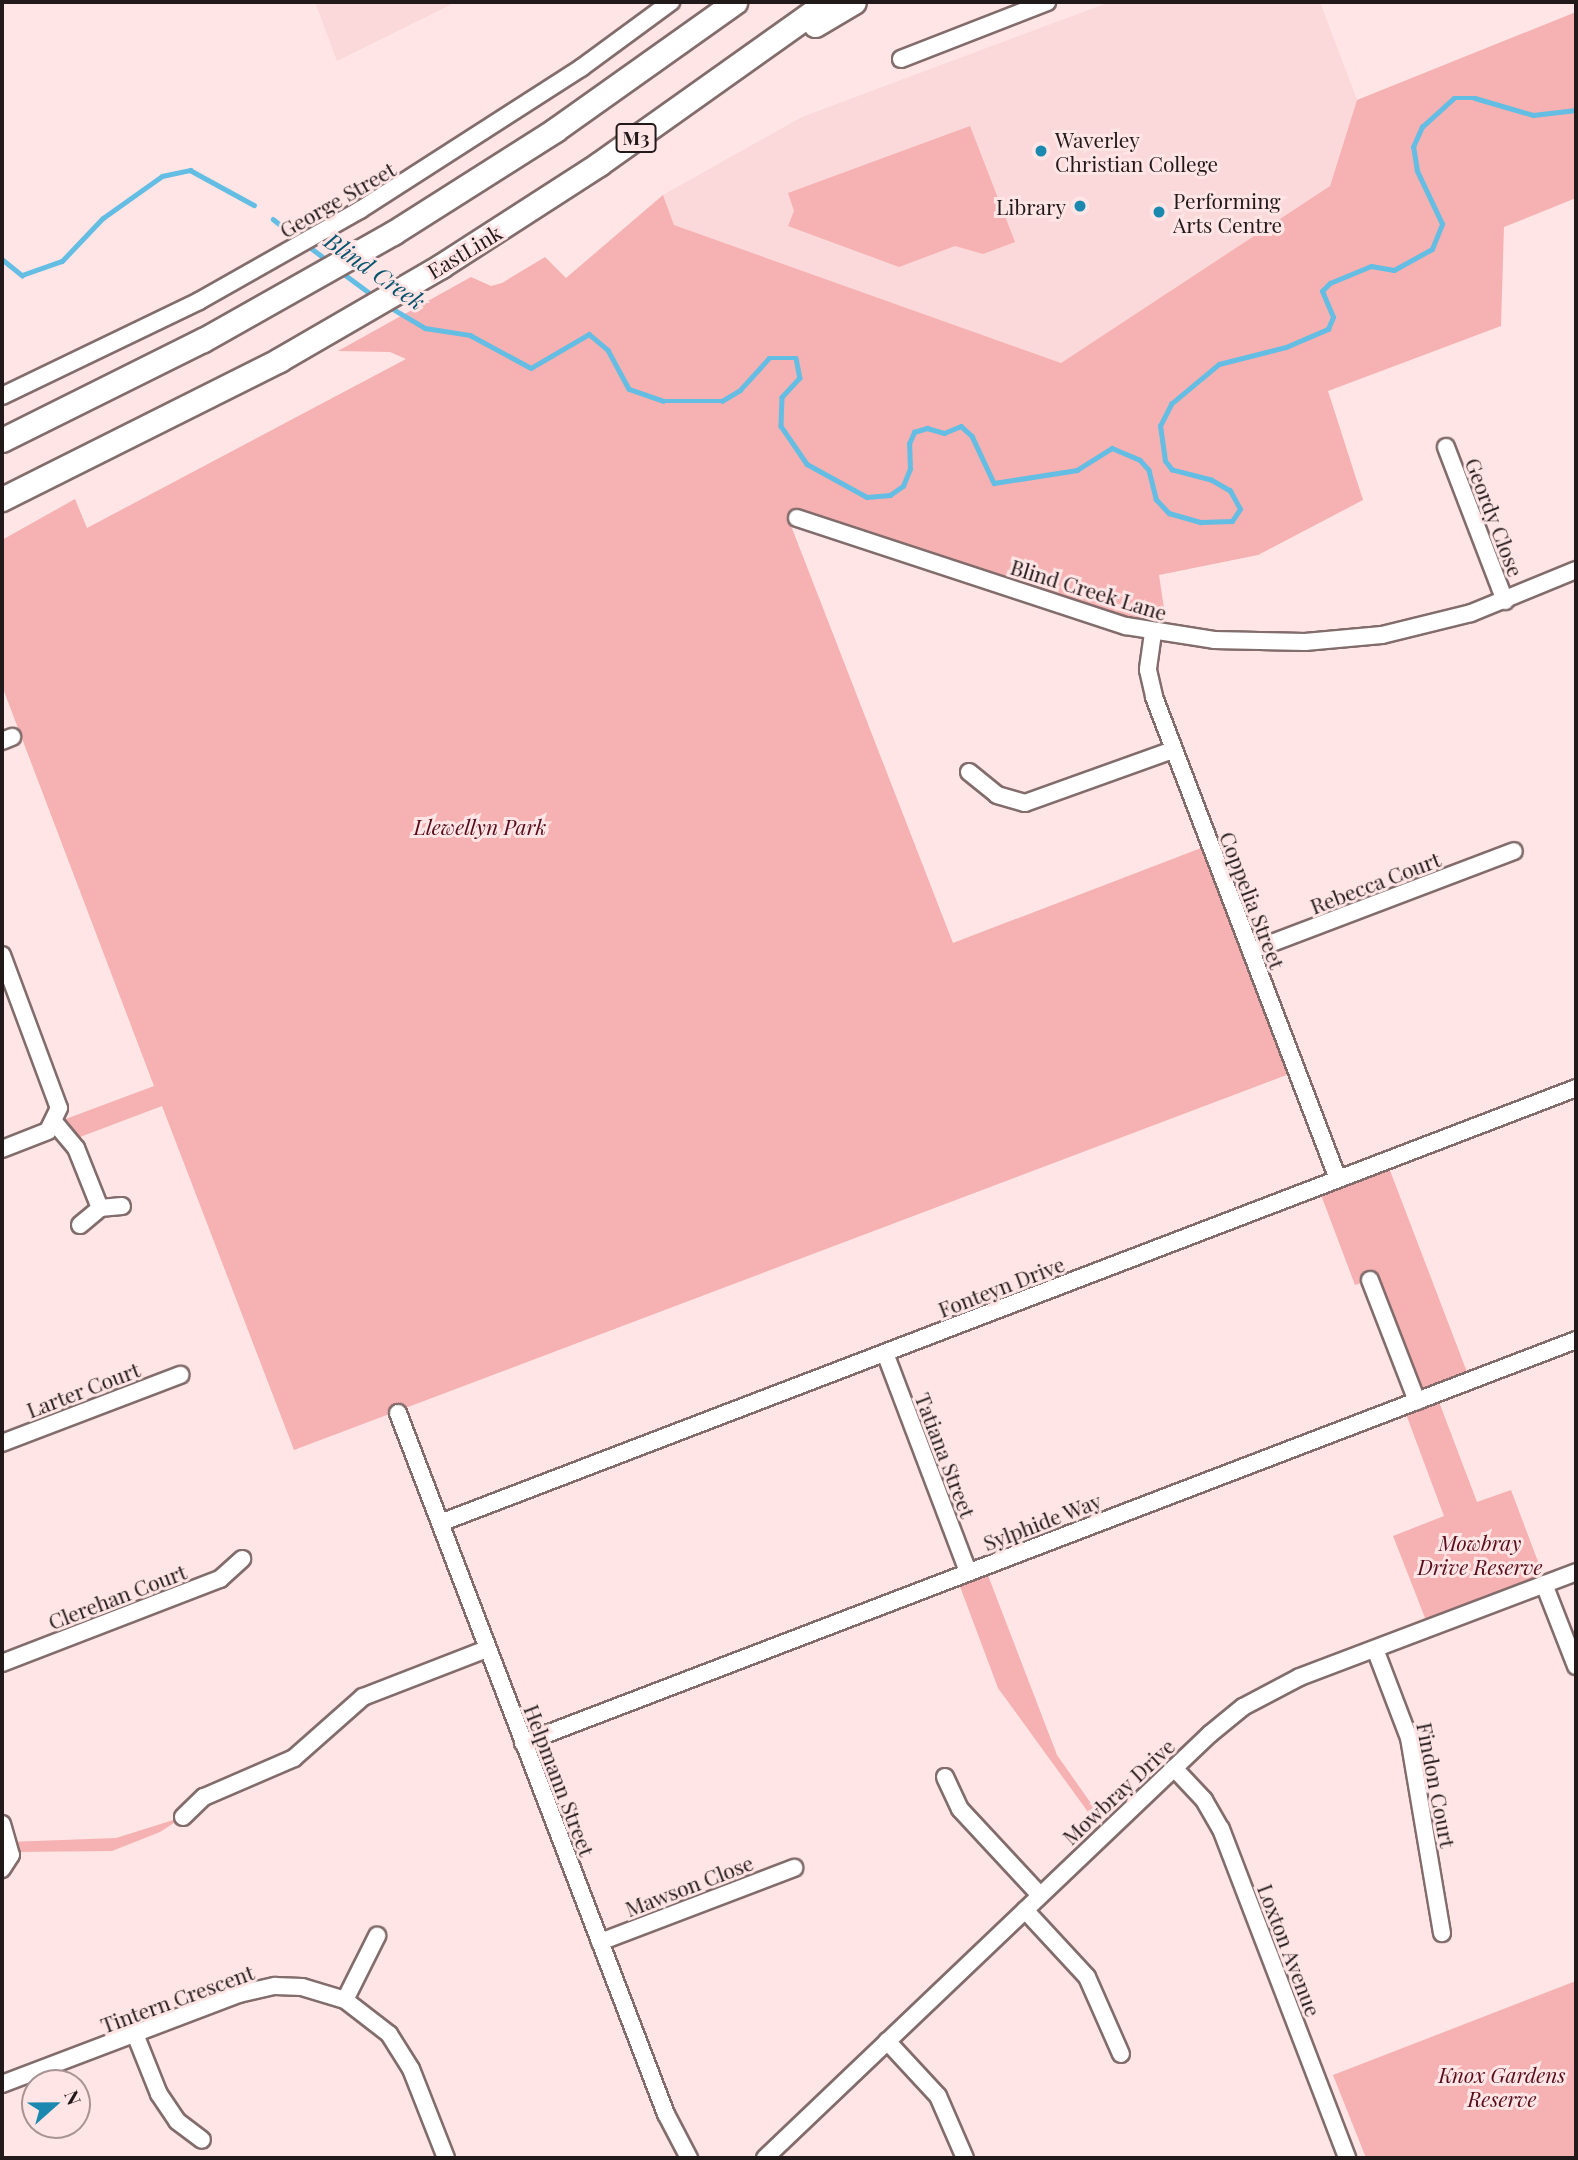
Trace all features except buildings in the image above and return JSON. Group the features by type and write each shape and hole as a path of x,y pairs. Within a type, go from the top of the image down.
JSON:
{"highway":[{"name":"M3","path":"2,440 285,296 393,233 555,130 735,2"},
{"name":"EastLink","path":"2,499 131,438 334,330 441,265 720,79 827,2"},
{"path":"720,79 854,2"}],"street":[{"name":"George Street","path":"2,396 251,273 360,210 581,68 671,2"},
{"path":"901,59 1047,2"},
{"name":"Geordy Close","path":"1446,447 1505,601"},
{"name":"Blind Creek Lane","path":"797,517 1153,633 1237,641 1342,640 1434,624 1505,601 1576,570"},
{"name":"Coppelia Street","path":"1153,633 1149,678 1173,750 1338,1179"},
{"path":"969,772 997,795 1025,803 1173,750"},
{"name":"Rebecca Court","path":"1251,951 1514,851"},
{"path":"2,955 57,1096 55,1123 76,1148 100,1208"},
{"name":"Fonteyn Drive","path":"440,1523 1576,1088"},
{"path":"2,1149 43,1133 55,1123"},
{"path":"79,1225 100,1208 122,1206"},
{"path":"1370,1280 1417,1401"},
{"name":"Sylphide Way","path":"523,1743 1576,1340"},
{"name":"Tatiana Street","path":"885,1353 968,1571"},
{"name":"Larter Court","path":"2,1443 180,1375"},
{"name":"Helpmann Street","path":"398,1413 666,2115 689,2158"},
{"name":"Clerehan Court","path":"2,1663 220,1579 242,1559"},
{"name":"Mowbray Drive","path":"765,2158 1215,1729 1265,1694 1576,1572"},
{"path":"1544,1584 1576,1666"},
{"path":"183,1817 204,1797 294,1758 363,1697 487,1649"},
{"name":"Findon Court","path":"1375,1649 1409,1738 1442,1933"},
{"name":"Loxton Avenue","path":"1174,1768 1204,1800 1221,1829 1347,2158"},
{"path":"945,1777 960,1809 1040,1895"},
{"path":"2,1825 11,1855 2,1869"},
{"name":"Mawson Close","path":"600,1942 794,1868"},
{"path":"1025,1910 1087,1977 1121,2054"},
{"path":"345,2000 377,1936"},
{"name":"Tintern Crescent","path":"2,2084 262,1988 302,1987 345,2000 379,2024 400,2047 446,2158"},
{"path":"135,2034 159,2094 177,2121 202,2140"},
{"path":"887,2041 938,2096 965,2158"}],"shaded area":[{"path":"315,2 456,2 337,61"},
{"name":"Waverley Christian College","path":"1110,2 1320,2 1357,100 1330,186 1061,363 674,225 663,195 802,117"}],"green space":[{"name":"Llewellyn Park","path":"1576,12 1576,198 1504,227 1501,326 1328,391 1363,500 1258,555 1159,575 1168,635 788,518 953,943 1209,845 1297,1071 294,1450 162,1106 72,1140 55,1123 154,1086 2,686 2,540 75,499 87,528 406,359 390,352 338,351 471,277 491,286 502,283 545,257 566,278 663,195 674,225 1061,363 1330,186 1357,100"},
{"path":"970,126 1015,242 983,254 955,246 899,267 788,226 794,211 788,193"},
{"name":"Mowbray Drive Reserve","path":"1386,1160 1470,1380 1436,1394 1477,1502 1511,1490 1546,1583 1429,1628 1393,1536 1444,1516 1403,1406 1417,1401 1370,1280 1355,1285 1318,1187"},
{"path":"984,1565 1057,1755 1109,1829 1104,1834 998,1688 956,1576"},
{"path":"183,1817 160,1832 112,1851 11,1852 8,1842 116,1838"},
{"name":"Knox Gardens Reserve","path":"1576,1981 1576,2158 1366,2158 1333,2075"}],"waterway":[{"name":"Blind Creek","path":"388,306 425,328 470,335 531,368 589,334 608,350 629,389 663,401 722,401 740,390 769,358 796,358 800,378 782,397 781,426 807,464 867,497 890,495 903,486 910,469 909,444 914,432 927,428 944,433 961,426 972,436 994,483 1077,470 1112,448 1140,460 1149,470 1156,499 1169,513 1201,522 1232,521 1240,509 1230,491 1211,480 1172,470 1165,461 1160,426 1171,404 1219,364 1286,347 1328,329 1333,317 1322,291 1330,283 1371,266 1394,270 1432,249 1442,224 1417,171 1413,147 1422,127 1454,98 1475,98 1533,115 1576,110"},
{"name":"Blind Creek","path":"2,259 22,275 62,261 103,218 162,176 190,170 254,205"},
{"name":"Blind Creek","path":"273,219 300,240"},
{"name":"Blind Creek","path":"307,245 328,261"},
{"name":"Blind Creek","path":"340,271 375,297"}],"place":[{"name":"Waverley Christian College","path":"1041,151"},
{"name":"Library","path":"1080,206"},
{"name":"Performing Arts Centre","path":"1159,212"}]}
